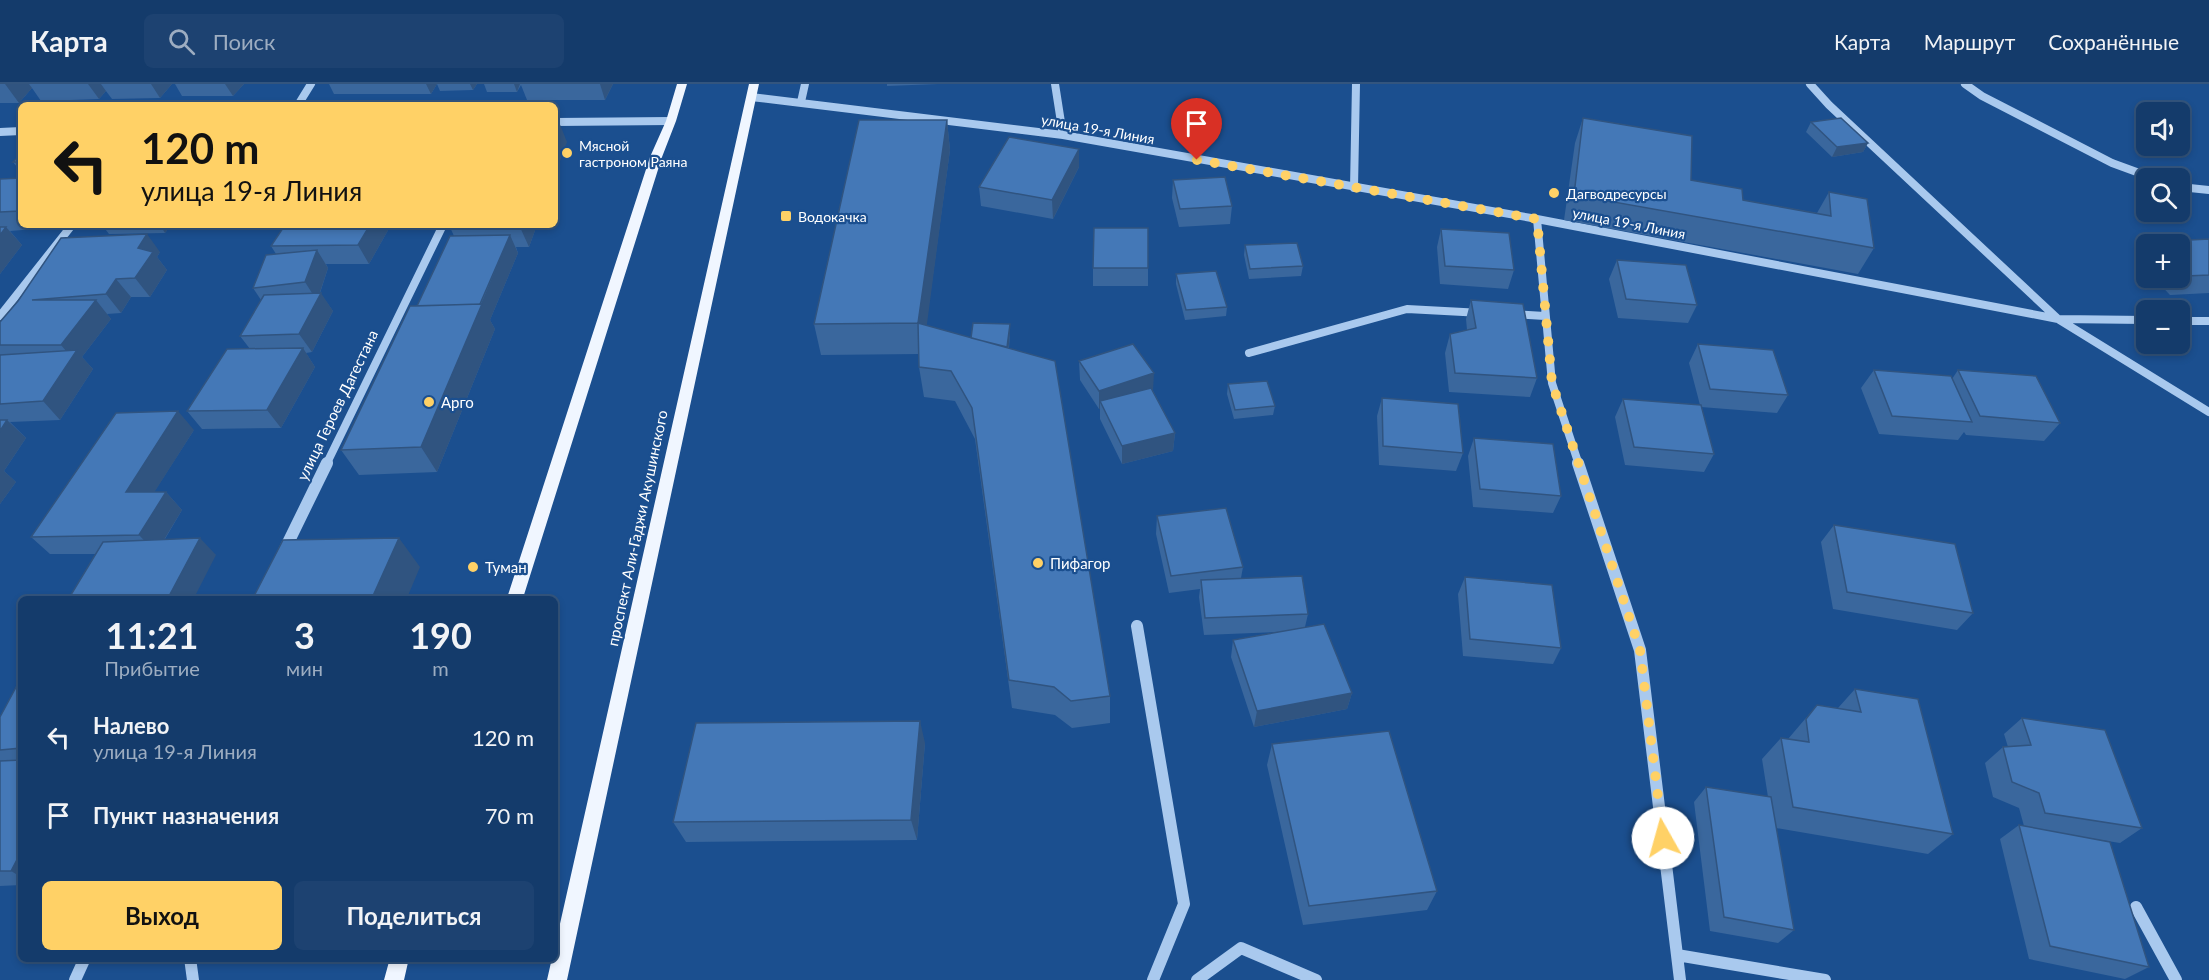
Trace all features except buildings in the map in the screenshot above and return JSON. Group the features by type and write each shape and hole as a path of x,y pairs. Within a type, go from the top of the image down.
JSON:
{"main road":[{"path":"516,596 656,157 671,121 682,84"},
{"name":"проспект Али-Гаджи Акушинского","path":"557,980 753,90"},
{"path":"394,980 399,962"}],"street":[{"path":"300,102 311,84"},
{"path":"801,102 805,84"},
{"path":"1055,84 1063,135"},
{"path":"1354,189 1356,84"},
{"path":"1810,84 1829,105 2058,320 2209,412"},
{"path":"1965,84 1982,96 2112,163 2136,172"},
{"name":"улица 19-я Линия","path":"753,90 801,102 1063,135 1354,189 1537,219 2058,320 2136,320"},
{"path":"558,122 671,121"},
{"path":"0,132 18,131"},
{"path":"2190,188 2209,190"},
{"path":"1537,219 1552,383 1640,650 1680,980"},
{"path":"0,316 70,228"},
{"name":"улица Героев Дагестана","path":"276,567 442,228"},
{"path":"1249,353 1407,309 1488,313"},
{"path":"1499,314 1545,316"},
{"path":"2190,321 2209,321"},
{"path":"1137,626 1184,904 1153,980"},
{"path":"2136,907 2176,980"},
{"path":"1197,980 1240,948 1316,980"},
{"path":"1677,955 1825,980"},
{"path":"75,980 83,962"},
{"path":"191,962 194,980"}],"place":[{"name":"Мясной гастроном Раяна","path":"567,153"},
{"name":"Дагводресурсы","path":"1554,193"},
{"name":"Водокачка","path":"786,216"},
{"name":"Арго","path":"429,402"},
{"name":"Пифагор","path":"1038,563"},
{"name":"Туман","path":"473,567"}],"route":[{"path":"1197,160 1537,219 1552,383 1640,650 1663,838"}]}
